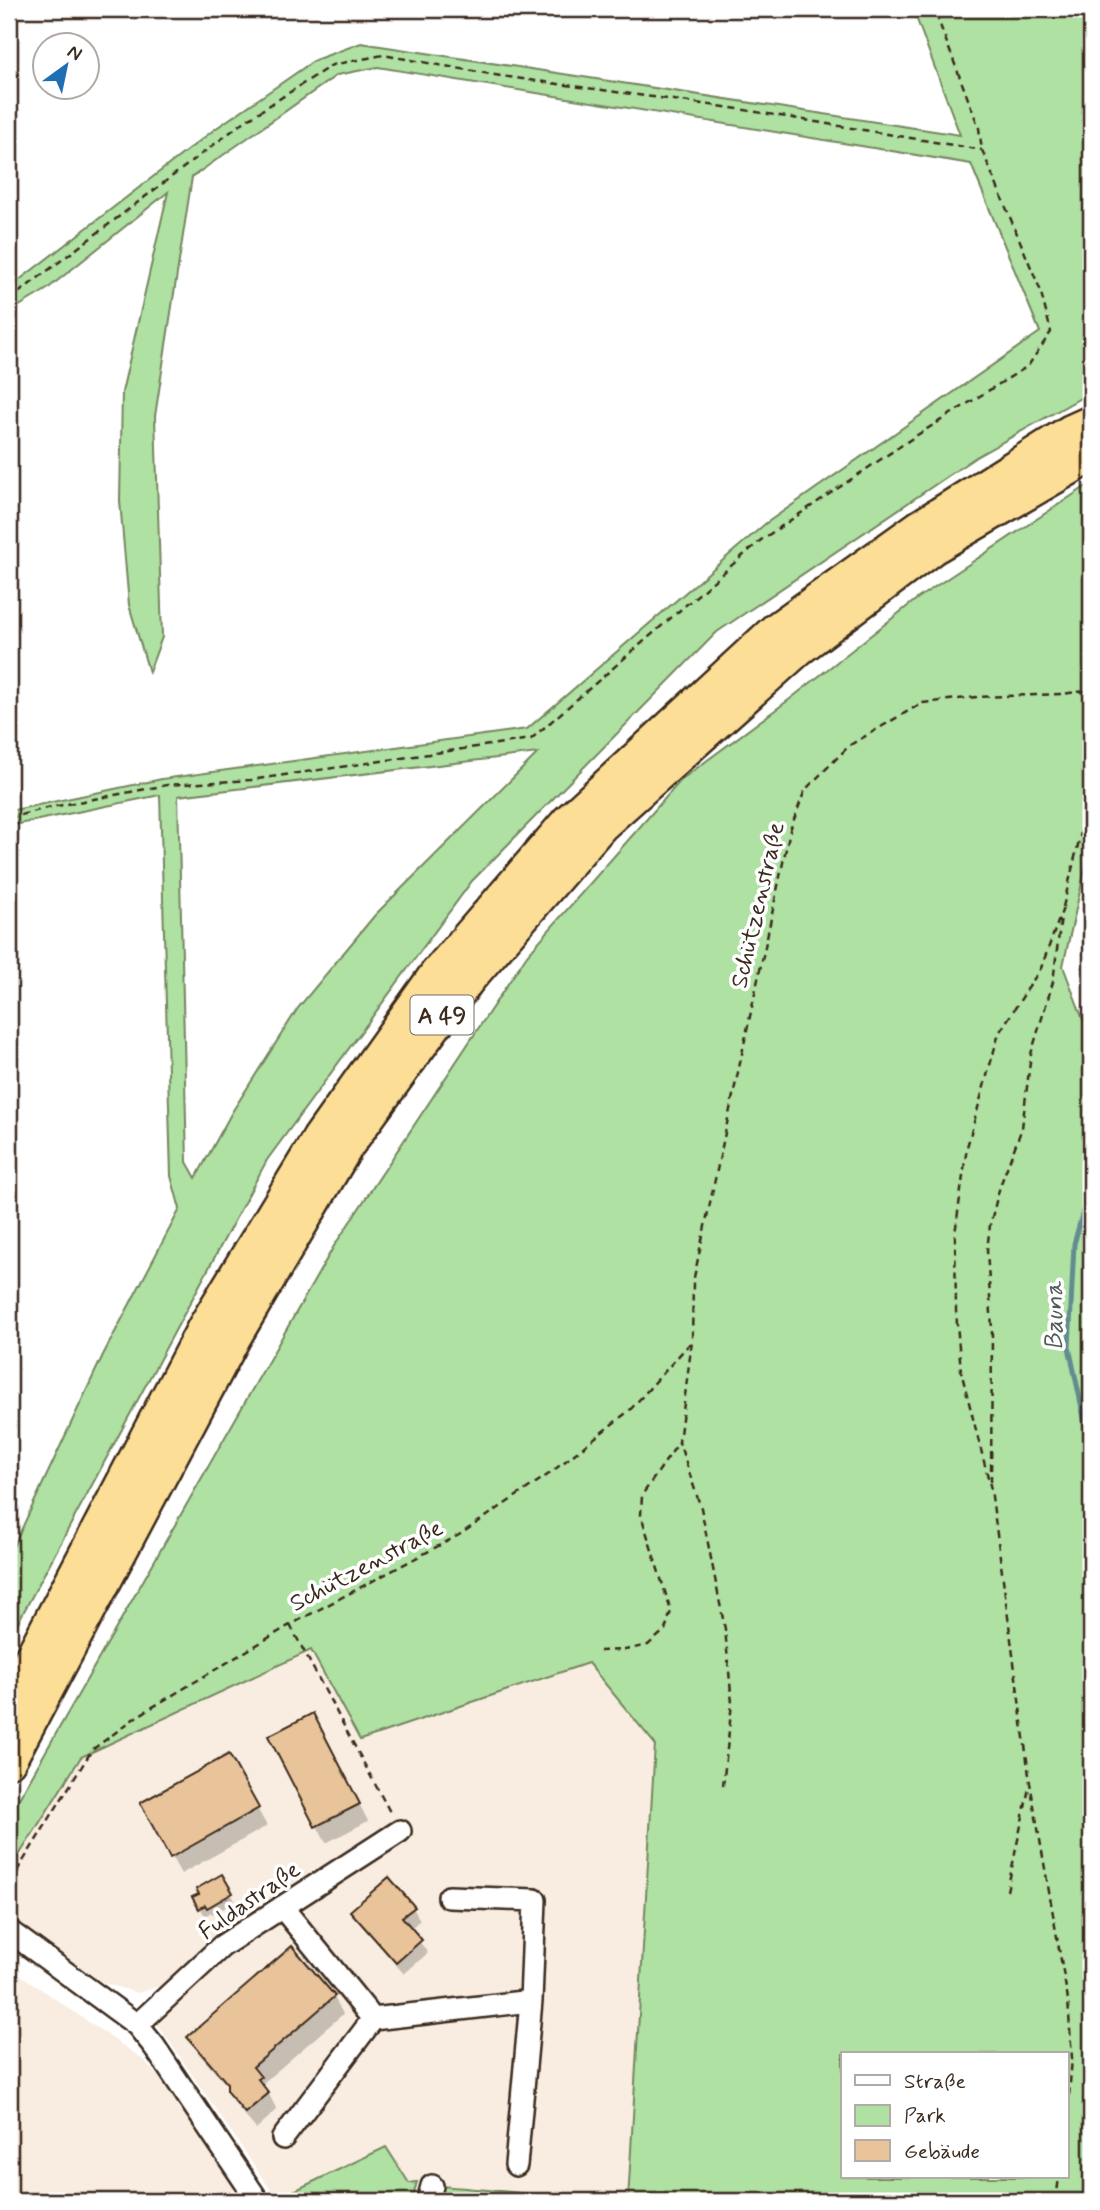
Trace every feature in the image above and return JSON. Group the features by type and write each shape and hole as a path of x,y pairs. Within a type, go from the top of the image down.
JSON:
{"highway":[{"name":"A 49","path":"9,1700 204,1327 319,1138 436,974 568,821 775,630 919,527 1071,431 1091,422"},
{"name":"A 49","path":"9,1761 241,1326 347,1146 468,980 602,825 799,649 933,548 1091,456"}],"street":[{"name":"Fuldastraße","path":"137,2025 222,1946 400,1830"},
{"path":"449,1897 535,1900 531,2001 516,2165"},
{"path":"282,1907 373,2019"},
{"path":"9,1931 137,2025 154,2046 258,2201"},
{"path":"283,2138 373,2019 531,2001"}],"path":[{"path":"9,15 15,9"},
{"path":"9,818 167,785 251,780 531,739 761,540 914,437 1028,366 1051,332 1040,289 982,150 979,128 934,9"},
{"path":"9,300 245,121 332,65 383,55 501,76 739,109 982,150"},
{"name":"Schützenstraße","path":"679,1442 692,1341 693,1282 790,830 805,790 850,745 922,704 976,697 1063,694 1091,690"},
{"path":"991,1489 992,1329 987,1250 990,1225 1000,1186 1022,1128 1031,1054 1053,982 1063,908 1091,791"},
{"path":"1063,908 1041,968 999,1033 967,1147 955,1234 956,1311 961,1371 991,1489 1030,1783 1068,2000 1072,2058 1068,2108"},
{"name":"Schützenstraße","path":"9,1880 92,1750 136,1717 290,1625 459,1535 549,1474 630,1410 692,1341"},
{"path":"599,1651 625,1650 648,1645 665,1630 671,1611 641,1515 642,1495 679,1442"},
{"path":"679,1442 701,1508 725,1629 732,1703 723,1786"},
{"path":"290,1625 400,1830"},
{"path":"1007,1891 1030,1783"},
{"path":"1056,2201 1059,2178"}],"shaded area":[{"path":"311,1650 361,1740 588,1663 655,1743 628,2201 432,2186 408,2180 386,2147 277,2199 154,2019 239,1946 169,1983 137,1993 104,1983 9,1919 9,1872 81,1757"},
{"path":"9,1967 145,2061 208,2137 241,2201 9,2201"}],"green space":[{"path":"913,9 1091,9 1091,392 976,457 717,632 472,881 267,1160 9,1639 9,1556 103,1355 180,1209 171,1176 160,795 9,826 9,811 162,779 527,729 765,524 1040,332 971,164 378,67 337,75 192,177 155,416 162,637 149,672 129,605 120,501 122,392 168,192 46,290 9,312 9,288 215,129 315,60 361,43 960,135","holes":["538,753 375,915 298,1008 232,1112 196,1178 187,1162 178,796"]},
{"path":"1091,483 1091,843 1063,966 1091,1041 1091,2201 628,2201 655,1744 588,1663 360,1740 311,1650 81,1757 9,1871 9,1816 334,1246 527,955 682,779 790,699 918,598"},
{"path":"386,2147 409,2183 417,2182 412,2201 277,2199"},
{"path":"439,2186 482,2189 611,2201 436,2201"}],"building":[{"path":"313,1713 360,1804 315,1827 268,1736"},
{"path":"229,1754 259,1808 170,1858 140,1803"},
{"path":"222,1874 233,1893 207,1908 205,1905 199,1909 192,1897 199,1894 196,1889"},
{"path":"389,1877 415,1907 402,1917 422,1940 396,1963 350,1911"},
{"path":"292,1946 335,1996 253,2067 269,2093 245,2113 227,2092 227,2083 187,2037"}],"waterway":[{"name":"Bauna","path":"1091,1183 1074,1244 1069,1347 1091,1451"}]}
